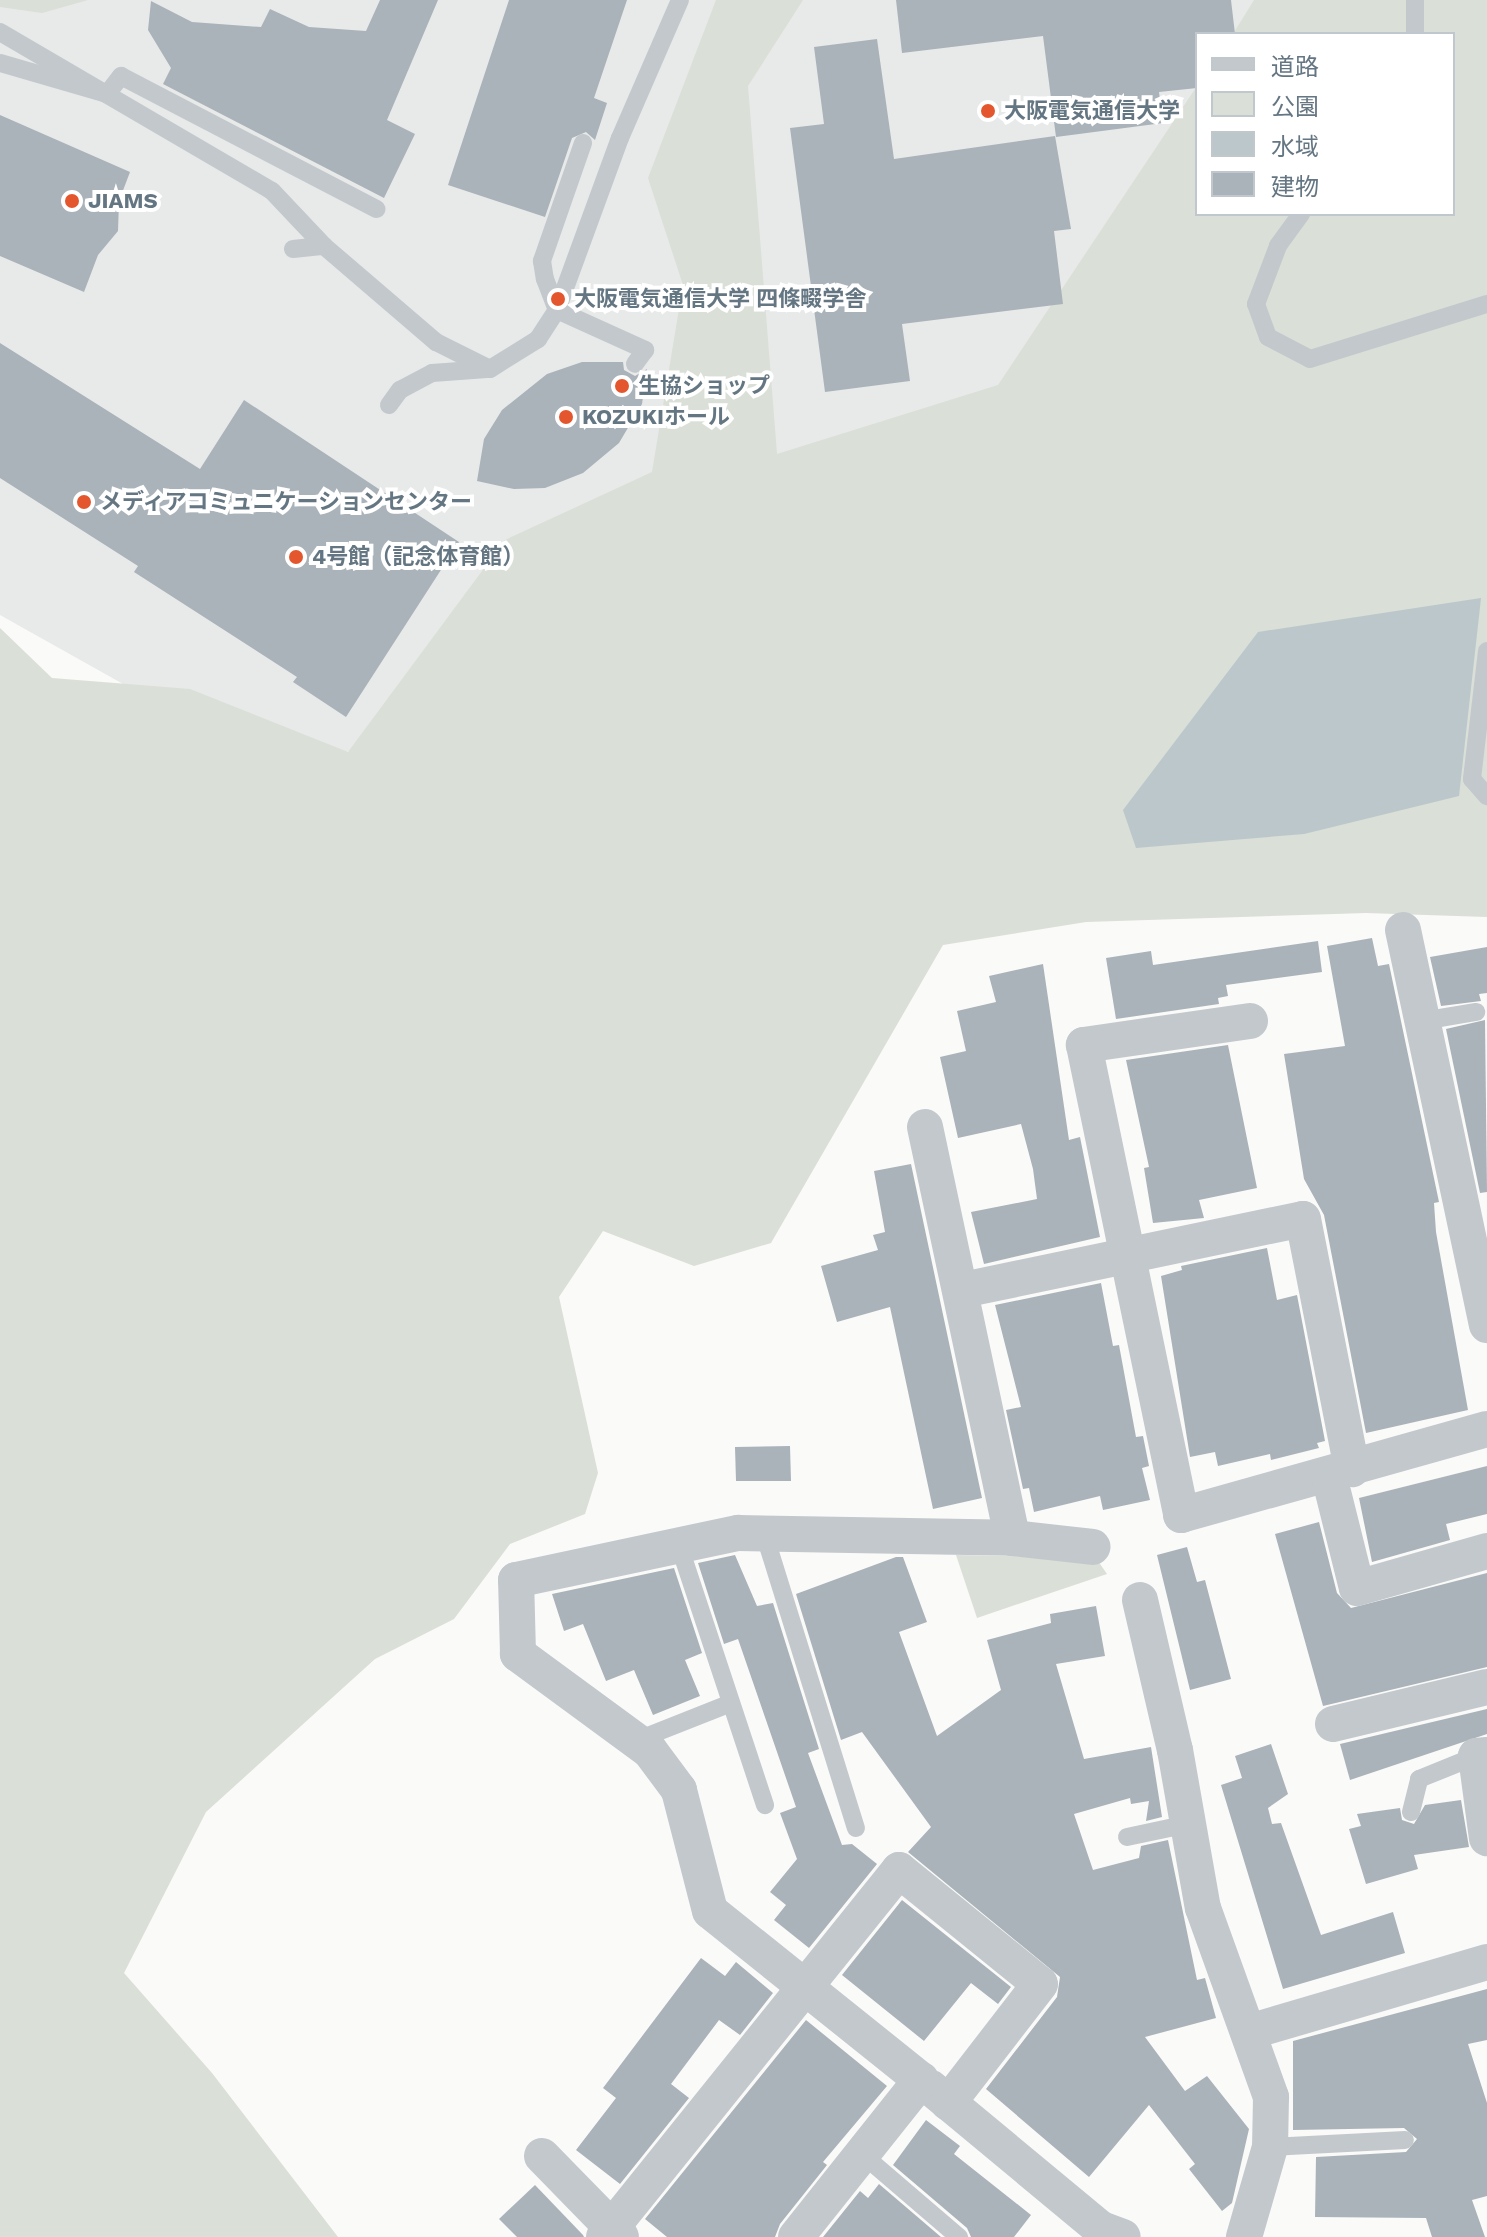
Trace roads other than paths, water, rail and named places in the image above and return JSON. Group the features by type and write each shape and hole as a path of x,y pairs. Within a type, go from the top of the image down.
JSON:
{"street":[{"path":"1403,930 1422,1021 1476,1223 1487,1325"},
{"path":"1250,1021 1084,1045 1181,1515 1487,1429"},
{"path":"925,1127 963,1290 1012,1538"},
{"path":"963,1290 1303,1219 1357,1588 1487,1551"},
{"path":"1093,1547 1012,1538 764,1533 679,1545 516,1580 518,1654 650,1751 679,1790 710,1911 1101,2229 1123,2237"},
{"path":"1140,1600 1203,1908 1271,2097 1270,2147 1244,2237"},
{"path":"1333,1724 1487,1687"},
{"path":"1482,1756 1487,1838"},
{"path":"542,2156 613,2234 899,1870 1040,1984 948,2103"},
{"path":"1249,2032 1487,1962"},
{"path":"796,2237 921,2080"}],"lane":[{"path":"389,405 400,390 432,373 490,369 538,339 557,310 620,138 680,0"},
{"path":"1415,0 1415,32"},
{"path":"0,32 272,191 324,246 436,342 490,369"},
{"path":"0,63 107,94"},
{"path":"107,94 121,76 376,209"},
{"path":"583,143 542,261 557,310 645,350 635,364"},
{"path":"1300,216 1278,246 1256,304 1268,337 1310,359 1487,304"},
{"path":"293,249 324,246"},
{"path":"1487,651 1472,779 1487,796"},
{"path":"1422,1021 1476,1012"},
{"path":"764,1533 856,1828"},
{"path":"679,1545 765,1805"},
{"path":"635,1741 731,1703"},
{"path":"1411,1812 1419,1779 1482,1756"},
{"path":"1127,1837 1188,1824"},
{"path":"1270,2147 1405,2140"},
{"path":"862,2154 959,2237"}],"water":[{"path":"1481,598 1459,796 1304,834 1136,848 1123,810 1258,632"}],"place":[{"name":"大阪電気通信大学","path":"988,111"},
{"name":"JIAMS","path":"72,201"},
{"name":"大阪電気通信大学 四條畷学舎","path":"558,299"},
{"name":"生協ショップ","path":"622,386"},
{"name":"KOZUKIホール","path":"566,417"},
{"name":"メディアコミュニケーションセンター","path":"84,502"},
{"name":"4号館（記念体育館）","path":"296,557"}]}
